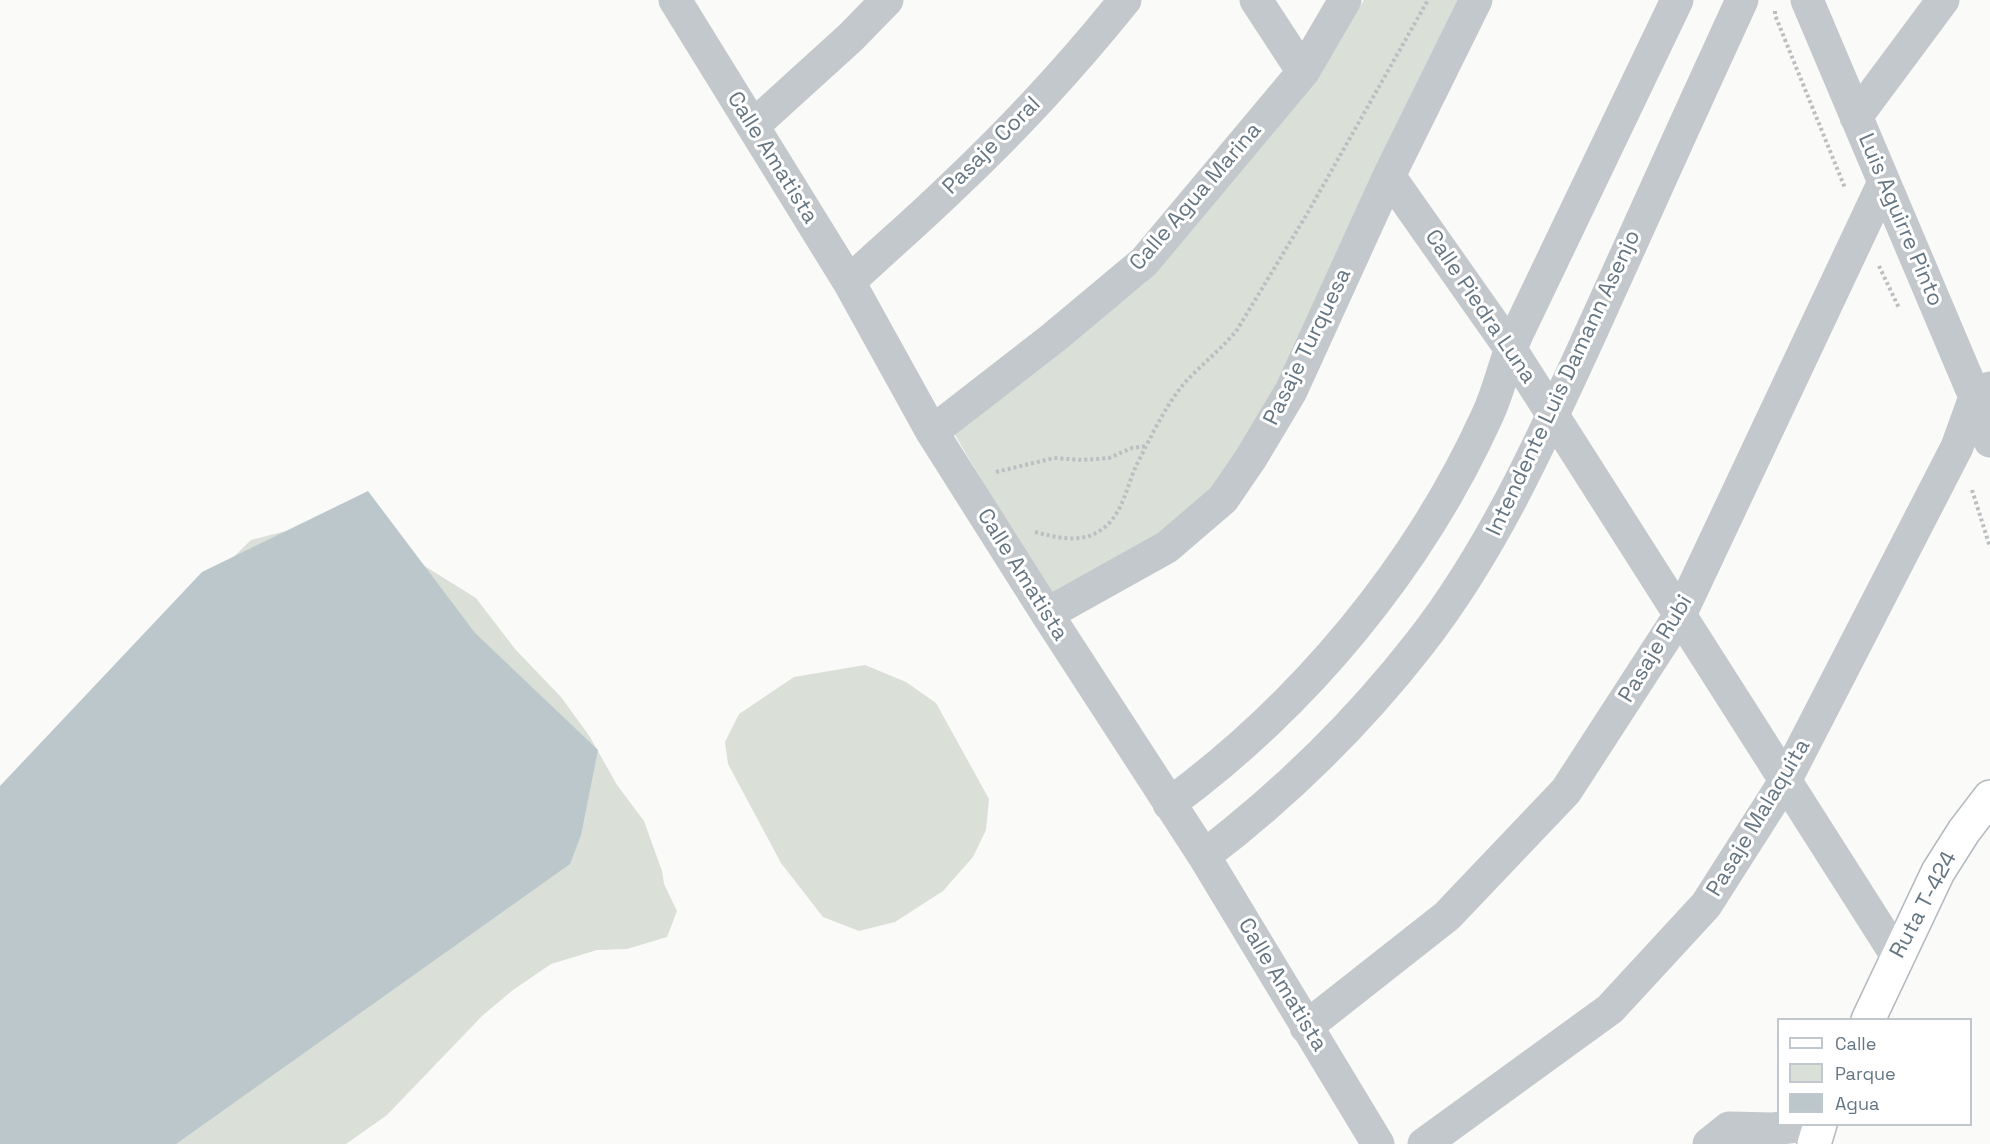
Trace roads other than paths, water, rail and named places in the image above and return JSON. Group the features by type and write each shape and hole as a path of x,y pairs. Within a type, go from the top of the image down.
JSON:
{"street":[{"name":"Calle Amatista","path":"675,0 849,282 932,432 1204,856 1377,1144"},
{"path":"753,126 851,37 887,0"},
{"name":"Pasaje Coral","path":"849,282 1005,136 1125,0"},
{"path":"1256,0 1303,72"},
{"name":"Calle Agua Marina","path":"932,432 1053,338 1144,262 1303,72 1345,0"},
{"name":"Pasaje Turquesa","path":"1047,614 1167,547 1223,499 1292,391 1389,176 1476,0"},
{"path":"1169,804 1192,788 1256,732 1304,684 1350,633 1391,580 1427,526 1460,470 1489,412 1510,348 1677,0"},
{"name":"Intendente Luis Damann Asenjo","path":"1204,856 1286,789 1334,743 1379,694 1421,642 1488,544 1553,415 1742,0"},
{"name":"Luis Aguirre Pinto","path":"1807,0 1884,182 1982,393 1990,441"},
{"path":"1856,117 1943,0"},
{"name":"Calle Piedra Luna","path":"1389,176 1510,348 1897,956"},
{"name":"Pasaje Rubi","path":"1306,1027 1447,916 1566,790 1680,615 1884,182"},
{"name":"Pasaje Malaquita","path":"1424,1144 1610,1009 1706,905 1785,781 1957,447 1982,393"},
{"name":"Ruta T-424","path":"1869,1018 1938,872 1990,796"},
{"path":"1709,1144 1729,1128 1773,1129 1804,1126"},
{"path":"1814,1144 1821,1126"}],"water":[{"path":"368,491 475,633 598,750 581,835 570,864 176,1144 0,1144 0,786 202,572"}]}
